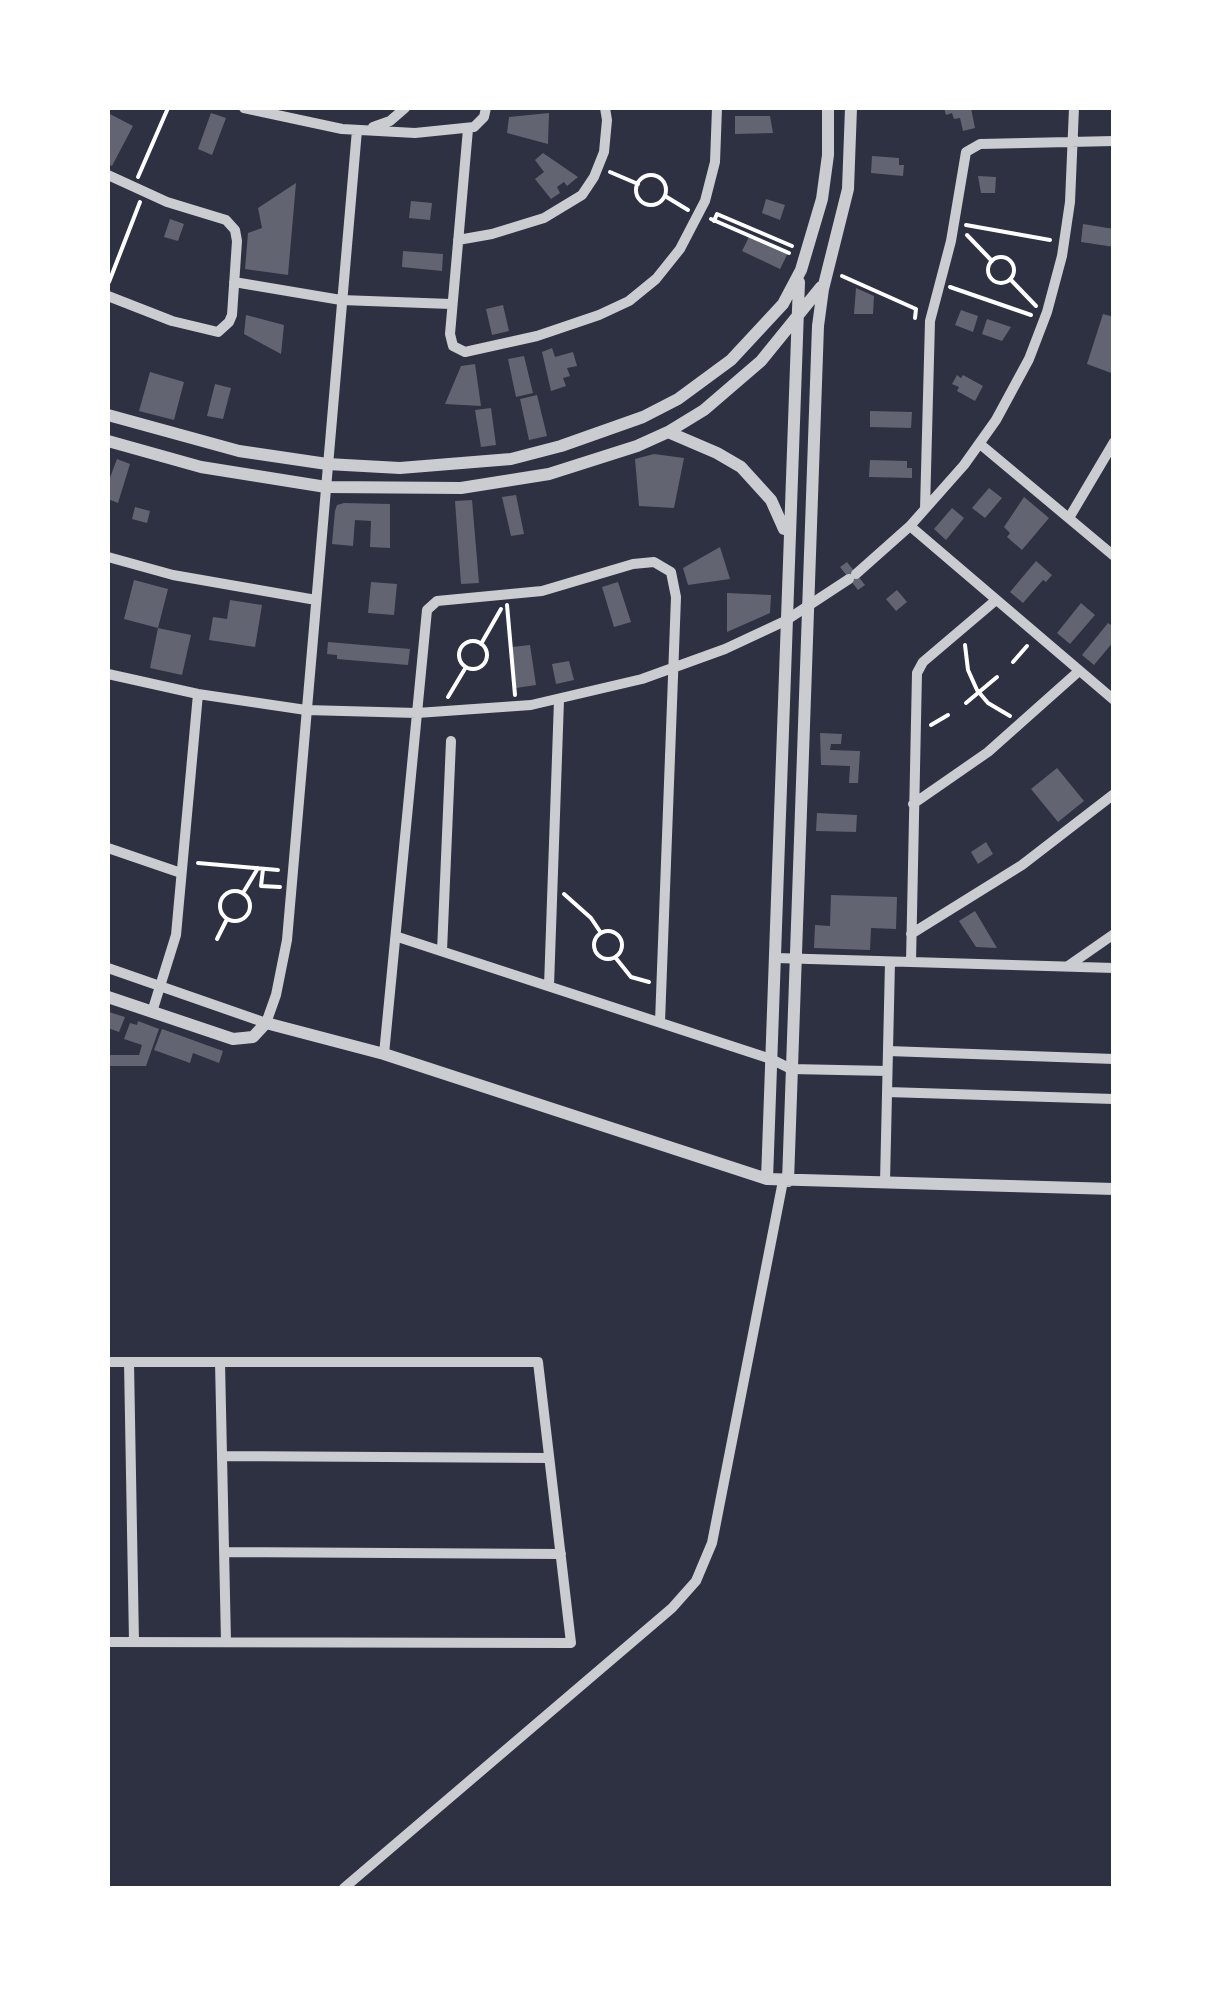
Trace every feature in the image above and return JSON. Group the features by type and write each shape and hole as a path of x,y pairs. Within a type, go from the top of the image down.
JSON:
{"street":[{"path":"244,108 297,121 415,133 468,129 480,123 486,108"},
{"path":"362,129 390,120 405,108"},
{"path":"458,240 492,234 559,211 582,195 599,166 606,136 605,108"},
{"path":"468,129 451,304 451,342 456,349 466,352 583,321 629,300 656,279 700,215 715,162 717,108"},
{"path":"766,1178 795,323 801,270 826,176 828,108"},
{"path":"344,1888 672,1608 696,1582 712,1543 786,1181 817,340 848,189 851,108"},
{"path":"108,674 198,694 306,710 417,713 516,707 558,700 672,668 745,641 785,621 852,576 910,526 980,444 1018,382 1045,318 1064,242 1074,108"},
{"path":"108,997 239,1040 253,1037 266,1023 284,960 292,888 341,300 362,129"},
{"path":"924,510 930,321 955,223 963,158 970,148 980,144 1114,140"},
{"path":"108,175 167,202 220,217 232,225 236,240 229,322 218,332 182,324 108,296"},
{"path":"108,415 205,444 327,464 427,467 511,459 586,438 658,410 714,375 771,320 801,270"},
{"path":"108,441 201,467 326,487 425,490 488,486 582,465 668,432 739,383 795,323 828,274"},
{"path":"234,282 341,300 451,304"},
{"path":"771,320 795,323 817,340"},
{"path":"658,410 668,432 730,460 753,477 777,511 788,543"},
{"path":"1069,518 1114,442"},
{"path":"980,444 1114,556"},
{"path":"910,526 1114,700"},
{"path":"108,557 173,575 316,600"},
{"path":"384,1054 430,605 445,599 506,598 564,586 633,564 661,564 671,572 676,587 660,1022"},
{"path":"911,962 916,673 996,600"},
{"path":"913,804 988,752 1079,671"},
{"path":"152,1012 176,935 198,694"},
{"path":"549,986 558,700"},
{"path":"442,951 451,741"},
{"path":"911,934 1022,866 1114,794"},
{"path":"108,848 181,868"},
{"path":"1068,966 1114,934"},
{"path":"398,937 792,1069 887,1071"},
{"path":"776,958 1114,968"},
{"path":"885,1182 890,962"},
{"path":"108,968 266,1023 384,1054 766,1178 1114,1190"},
{"path":"888,1051 1114,1059"},
{"path":"886,1092 1114,1099"},
{"path":"108,1362 538,1362 572,1643 108,1642"},
{"path":"129,1362 134,1642"},
{"path":"220,1362 226,1642"},
{"path":"222,1456 549,1458"},
{"path":"224,1552 561,1554"}],"path":[{"path":"599,166 638,184"},
{"path":"646,176 658,177 665,185 665,196 656,204 645,204 637,196 638,184 646,176"},
{"path":"665,196 700,215 789,252 792,246 717,214 714,220"},
{"path":"955,223 1064,242"},
{"path":"955,223 992,260"},
{"path":"1000,257 1010,261 1014,272 1010,279 1002,283 991,279 988,268 992,260 1000,257"},
{"path":"828,274 916,309 915,318 930,321"},
{"path":"1010,279 1045,318"},
{"path":"939,284 1045,318"},
{"path":"481,644 506,598"},
{"path":"506,598 516,707"},
{"path":"962,628 968,670 979,693 994,707 1024,722"},
{"path":"1012,662 1037,635"},
{"path":"472,642 481,644 486,651 485,663 475,669 466,667 460,660 462,648 472,642"},
{"path":"440,712 466,667"},
{"path":"966,704 997,677"},
{"path":"181,868 293,872"},
{"path":"260,869 262,886 292,888"},
{"path":"243,893 260,869"},
{"path":"553,884 591,918 601,933"},
{"path":"232,892 243,893 250,903 248,914 238,921 227,919 220,910 222,898 232,892"},
{"path":"217,939 227,919"},
{"path":"610,931 620,938 621,950 615,957 606,959 596,952 595,940 601,933 610,931"},
{"path":"615,957 631,978 661,983"}],"building":[{"path":"944,108 971,108 975,128 963,131 960,118 954,119 952,113 946,115"},
{"path":"108,113 133,126 112,166 108,164"},
{"path":"211,113 226,118 212,155 198,149"},
{"path":"549,113 548,144 507,133 509,117"},
{"path":"735,116 770,116 773,133 735,134"},
{"path":"543,153 578,177 567,186 564,182 557,187 560,193 551,199 535,179 544,172 535,160"},
{"path":"872,156 899,158 899,165 904,165 903,176 871,173"},
{"path":"978,176 996,177 995,193 981,193"},
{"path":"296,183 288,275 245,269 248,233 262,228 258,208"},
{"path":"766,199 785,205 780,220 762,213"},
{"path":"411,201 432,203 430,220 409,218"},
{"path":"170,219 184,224 178,241 164,237"},
{"path":"1083,224 1114,229 1114,247 1081,242"},
{"path":"749,237 788,253 780,269 742,251"},
{"path":"403,251 443,254 442,271 402,267"},
{"path":"856,288 874,296 873,314 854,314"},
{"path":"503,305 509,331 492,335 486,309"},
{"path":"961,310 978,316 973,332 955,325"},
{"path":"1103,314 1114,317 1114,374 1087,364"},
{"path":"246,315 284,325 281,354 244,334"},
{"path":"987,319 1011,327 1002,341 982,334"},
{"path":"552,348 555,357 573,352 577,366 567,368 570,376 563,378 566,386 551,391 542,352"},
{"path":"524,356 533,393 516,397 508,359"},
{"path":"475,364 481,406 445,404 461,366"},
{"path":"150,372 184,382 174,420 139,411"},
{"path":"957,375 983,386 975,401 952,384"},
{"path":"215,384 231,388 223,419 207,416"},
{"path":"537,395 547,436 529,440 520,399"},
{"path":"491,408 496,445 481,447 475,410"},
{"path":"870,411 912,412 911,428 870,427"},
{"path":"654,454 684,458 674,508 639,506 635,459"},
{"path":"117,459 130,464 118,503 108,499 108,483"},
{"path":"870,460 907,461 912,478 869,477"},
{"path":"989,488 1002,498 985,518 972,508"},
{"path":"516,495 524,534 511,536 502,497"},
{"path":"1024,497 1049,518 1022,550 1007,537 1010,533 1004,527"},
{"path":"472,500 479,583 461,584 455,501"},
{"path":"390,504 390,548 370,547 371,521 355,520 353,546 332,544 335,511 337,505"},
{"path":"135,507 150,511 147,523 132,519"},
{"path":"952,508 964,518 946,540 934,529"},
{"path":"720,547 730,579 688,585 683,568"},
{"path":"1036,561 1052,575 1023,603 1010,592"},
{"path":"847,562 865,585 858,590 840,567"},
{"path":"134,580 168,589 158,628 124,619"},
{"path":"371,582 397,584 394,615 368,613"},
{"path":"618,582 631,622 614,627 602,587"},
{"path":"897,590 907,602 896,611 886,599"},
{"path":"727,593 771,595 770,613 727,632"},
{"path":"230,600 262,605 255,647 209,640 213,617 227,619"},
{"path":"1081,603 1095,615 1070,644 1057,633"},
{"path":"1108,623 1114,627 1114,641 1094,665 1082,655"},
{"path":"158,628 191,635 182,675 150,668"},
{"path":"328,642 410,649 408,665 337,659 337,655 327,654"},
{"path":"530,645 536,685 516,688 512,647"},
{"path":"569,661 574,680 556,684 552,664"},
{"path":"820,733 842,734 841,744 831,744 830,750 860,751 858,783 849,783 850,766 821,765"},
{"path":"1057,768 1084,801 1058,822 1031,789"},
{"path":"817,813 857,815 856,832 816,831"},
{"path":"986,842 993,854 978,864 971,852"},
{"path":"831,895 897,897 896,929 871,928 870,950 814,948 815,925 830,926"},
{"path":"975,911 997,948 976,947 959,921"},
{"path":"109,1012 125,1017 119,1032 108,1028"},
{"path":"138,1021 159,1029 146,1066 108,1066 108,1055 139,1055 142,1045 124,1039 130,1023 137,1025"},
{"path":"162,1029 223,1051 219,1063 193,1053 190,1063 154,1050"}]}
